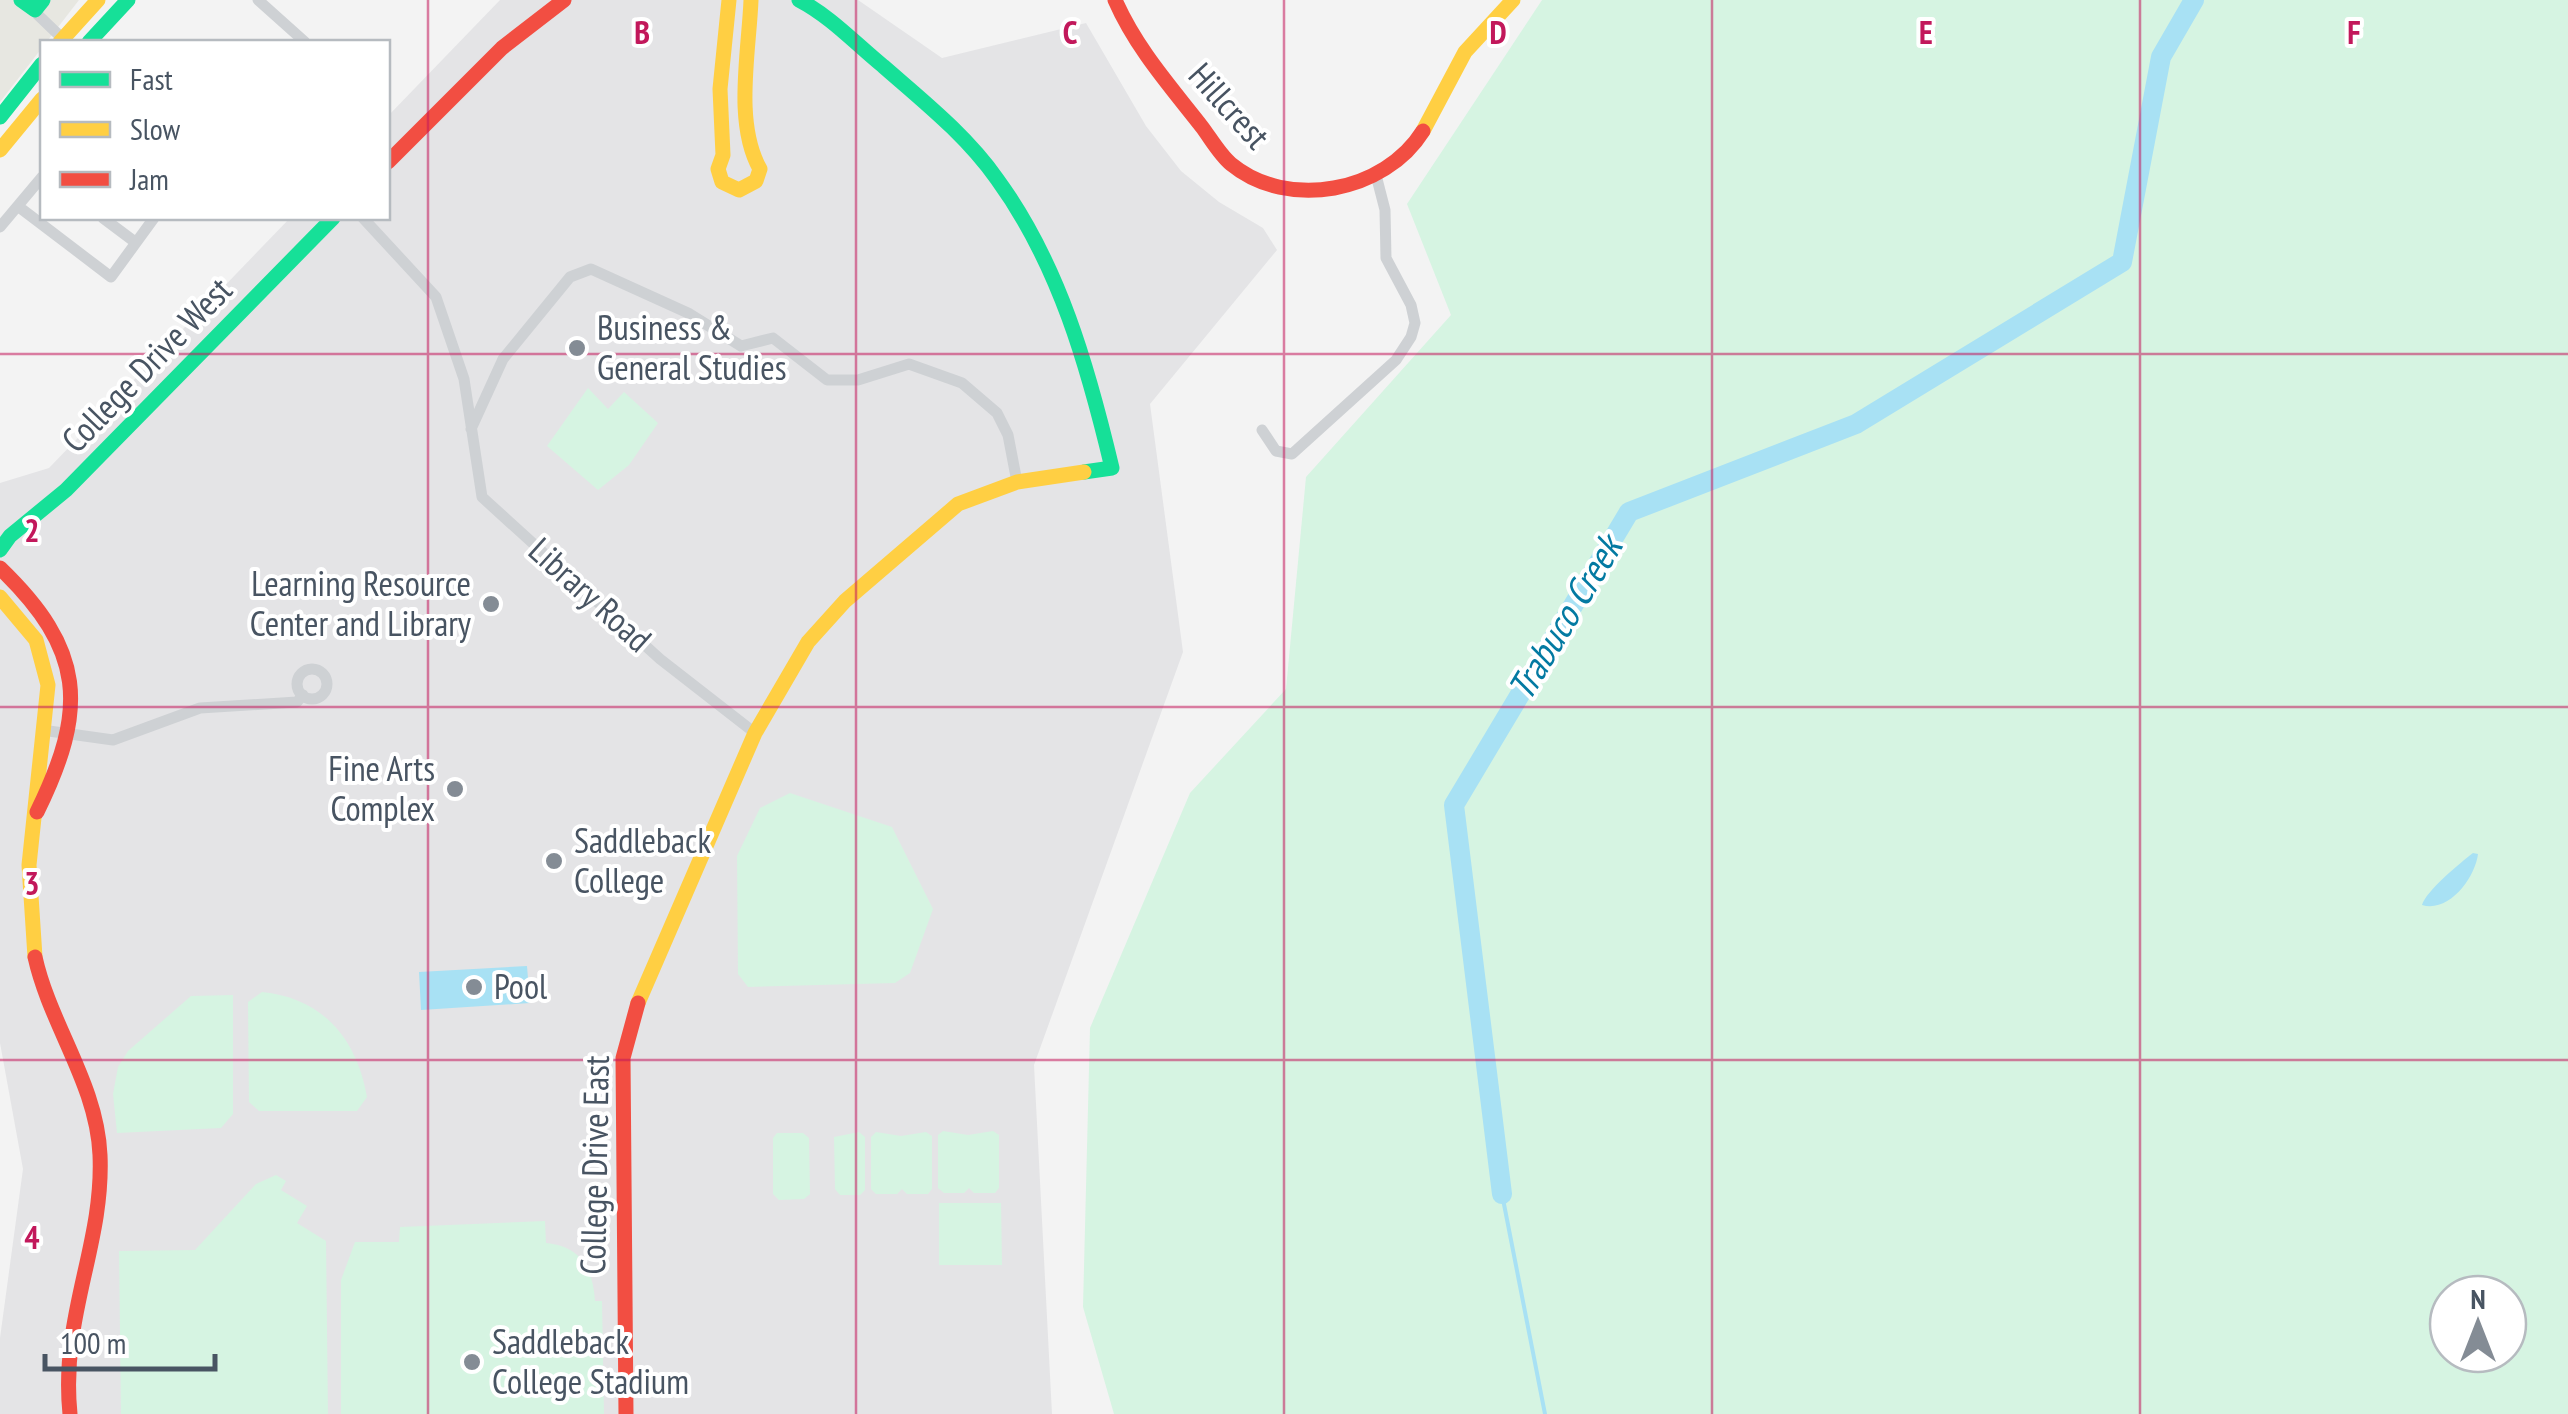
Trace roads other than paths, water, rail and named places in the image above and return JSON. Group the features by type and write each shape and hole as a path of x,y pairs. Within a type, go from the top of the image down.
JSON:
{"street":[{"path":"21,0 35,10 40,7 62,40"},
{"path":"64,40 98,0"},
{"path":"91,40 128,0"},
{"path":"258,0 303,40"},
{"path":"390,160 502,48 564,0"},
{"path":"729,0 720,89 723,155 719,176 727,186 739,190 752,186 759,175 759,162 750,151 746,66 752,0"},
{"name":"College Drive East","path":"626,1414 621,1134 625,1047 636,1010 755,734 798,656 845,601 958,504 1017,482 1112,468 1100,414 1053,280 1024,222 969,145 814,8 799,0"},
{"name":"Hillcrest","path":"1115,0 1131,36 1231,164 1270,184 1294,190 1344,188 1376,174"},
{"path":"1262,430 1276,451 1292,454 1396,360 1411,337 1415,323 1412,306 1386,258 1385,210 1376,174 1397,161 1420,136 1465,52 1513,0"},
{"path":"0,117 40,67"},
{"path":"0,150 40,100"},
{"path":"723,155 733,149 750,151"},
{"path":"0,227 40,180"},
{"path":"19,206 111,278 152,220"},
{"path":"106,220 135,242"},
{"name":"College Drive West","path":"0,550 10,536 66,490 332,220"},
{"name":"Library Road","path":"365,220 436,297 464,379 482,497 660,659 755,734"},
{"path":"471,428 503,360 570,276 591,269 688,313 741,346 773,338 827,380 858,380 909,364 962,383 997,413 1008,435 1017,482"},
{"path":"0,568 42,608 71,672 72,734 36,814"},
{"path":"0,598 28,630 43,659 52,692 28,876 37,969 81,1079 100,1152 97,1194 66,1330 64,1372 70,1414"},
{"path":"49,731 113,740 200,708 297,702 302,696"}],"water":[{"path":"2473,853 2478,854 2476,863 2459,891 2442,904 2422,905 2436,885"},
{"name":"Pool","path":"527,966 530,1003 421,1010 419,972"}],"waterway":[{"name":"Trabuco Creek","path":"1502,1194 1454,805 1629,512 1856,424 2122,262 2161,57 2194,0"},
{"name":"Trabuco Creek","path":"1502,1194 1545,1414"}],"place":[{"name":"Business & General Studies","path":"577,348"},
{"name":"Learning Resource Center and Library","path":"491,604"},
{"name":"Fine Arts Complex","path":"455,789"},
{"name":"Saddleback College","path":"554,861"},
{"name":"Pool","path":"474,987"},
{"name":"Saddleback College Stadium","path":"472,1362"}]}
